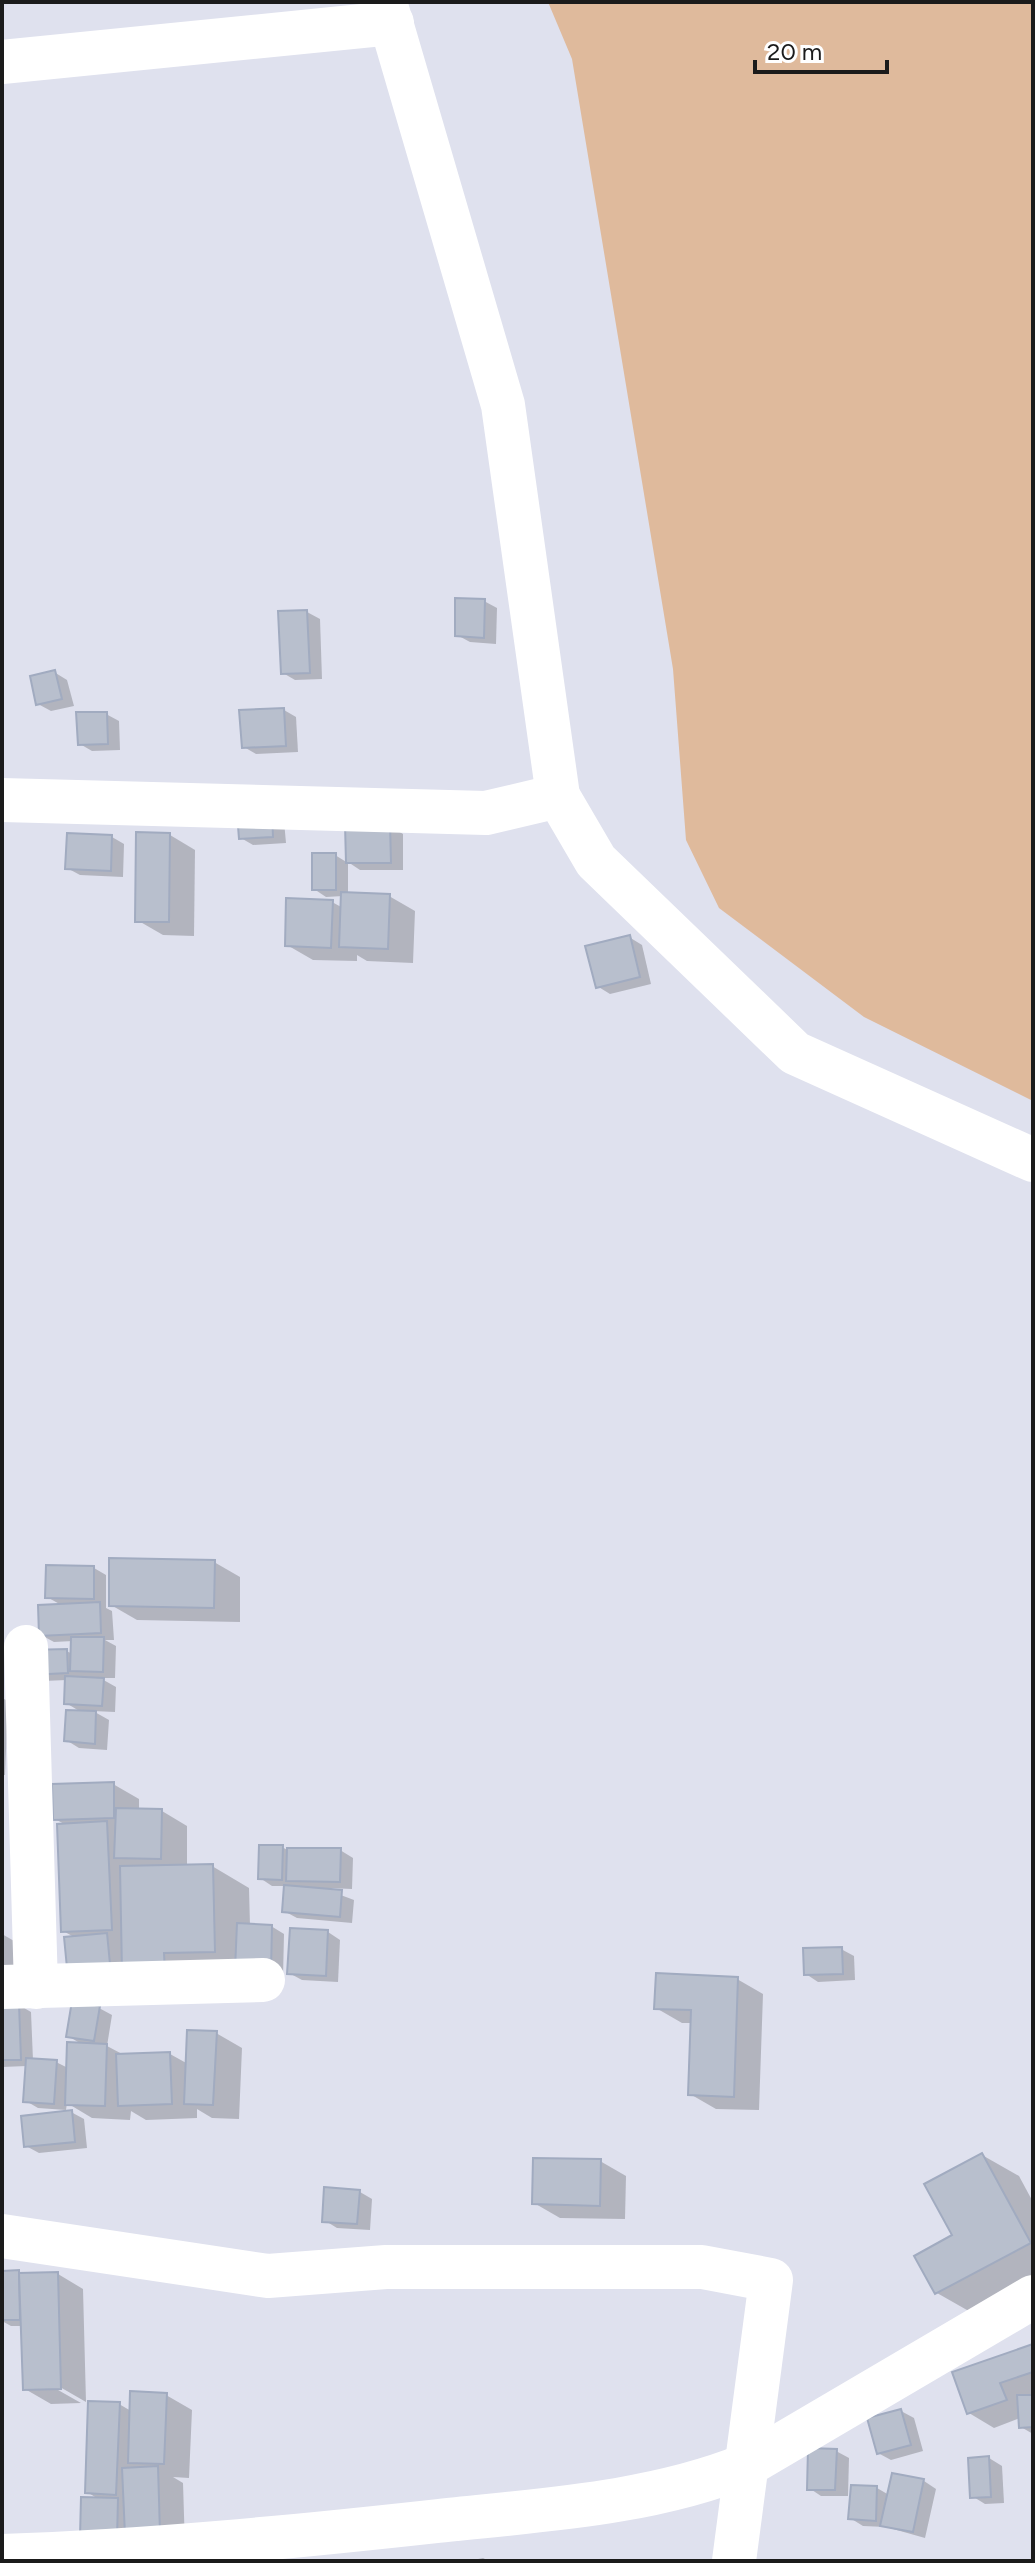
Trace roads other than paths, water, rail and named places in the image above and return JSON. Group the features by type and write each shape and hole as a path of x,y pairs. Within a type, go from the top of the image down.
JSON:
{"street":[{"path":"2,62 388,13 503,405 558,796 596,861 795,1053 1033,1160"},
{"path":"2,800 486,813 558,796"},
{"path":"26,1647 19,1987 263,1980"},
{"path":"2,2236 268,2276 386,2267 702,2267 771,2280 734,2561"},
{"path":"2,2556 284,2537 550,2509 705,2482 747,2465 1033,2297"}]}
